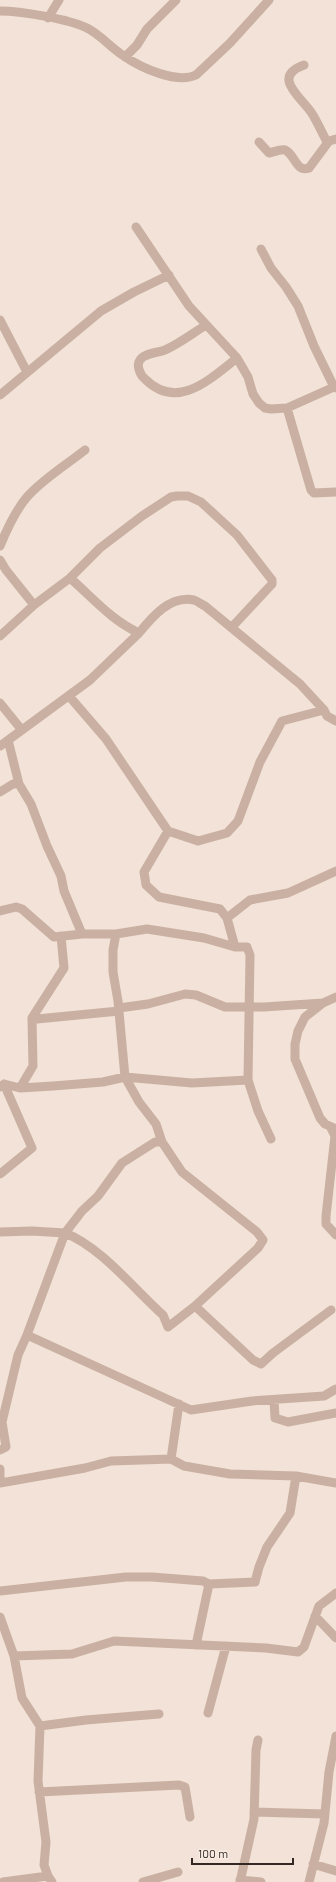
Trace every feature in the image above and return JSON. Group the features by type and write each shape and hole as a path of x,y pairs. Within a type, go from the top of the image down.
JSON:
{"street":[{"path":"48,18 59,0"},
{"path":"125,57 137,45 147,29 176,0"},
{"path":"0,12 61,20 88,28 125,57 171,77 189,78 196,74 230,43 269,0"},
{"path":"304,65 296,68 291,73 289,78 291,90 312,113 326,140 332,140"},
{"path":"259,142 269,153 282,150 288,152 299,167 305,170 309,168 332,140"},
{"path":"136,227 189,306 237,358 248,377 253,394 259,403 265,408 287,408 335,387 314,346 298,306 286,287 271,268 261,249"},
{"path":"0,395 101,311 168,275"},
{"path":"0,320 27,372"},
{"path":"206,325 165,350 143,356 139,361 138,367 144,378 164,392 175,394 184,392 204,381 237,358"},
{"path":"287,408 311,490 314,493 336,492"},
{"path":"0,546 7,529 26,498 37,487 85,450"},
{"path":"0,636 34,605 70,578 100,548 142,516 171,497 188,496 201,502 237,535 272,580 272,584 232,627"},
{"path":"0,560 6,570 34,605"},
{"path":"70,578 106,612 139,633"},
{"path":"0,746 21,729 90,680 139,633 160,610 172,603 187,600 194,600 205,606 232,627 300,684 324,710 327,716 336,721"},
{"path":"69,696 106,739 168,831 198,841 227,833 238,821 260,762 282,721 324,710"},
{"path":"0,703 21,729"},
{"path":"8,740 19,784 31,804 47,846 61,876 64,891 82,934"},
{"path":"0,792 13,784 19,784"},
{"path":"168,831 144,872 146,885 159,897 220,909 227,918 235,946"},
{"path":"227,918 250,900 288,893 336,871"},
{"path":"0,912 16,907 22,909 54,937 82,934 116,934 147,929 204,938 235,946 247,947 250,956 248,1080 258,1111 271,1138"},
{"path":"0,1232 32,1231 65,1233 75,1237 102,1257 163,1315 168,1327 195,1306 258,1248 263,1240 257,1232 182,1172 162,1142 156,1124 139,1102 125,1077 119,1008 113,972 113,950 116,934"},
{"path":"20,1088 32,1066 32,1018 64,968 61,936"},
{"path":"32,1018 37,1019 119,1011 119,1008 148,1004 185,994 196,995 225,1007 323,1003"},
{"path":"336,997 323,1003 305,1017 298,1031 295,1044 295,1059 320,1118 324,1124 334,1129 335,1136 326,1224 336,1235"},
{"path":"2,1086 20,1088 103,1082 125,1077 192,1083 248,1080"},
{"path":"0,1174 32,1148 2,1086"},
{"path":"0,1450 6,1447 2,1422 18,1355 27,1335 65,1233 82,1211 98,1196 122,1163 155,1142 162,1142"},
{"path":"195,1306 253,1360 261,1364 273,1353 331,1310"},
{"path":"27,1335 191,1410 252,1401 324,1396 336,1388"},
{"path":"274,1400 275,1418 288,1422 336,1413"},
{"path":"171,1459 179,1404"},
{"path":"0,1469 0,1483 84,1468 111,1461 171,1459 184,1466 230,1474 296,1476 336,1483"},
{"path":"0,1591 126,1577 152,1577 203,1581 209,1584 255,1582 267,1547 290,1513 296,1476"},
{"path":"196,1645 209,1584"},
{"path":"14,1656 72,1654 114,1641 226,1646 298,1652 304,1648 316,1616 318,1606 336,1593"},
{"path":"316,1616 336,1638"},
{"path":"0,1618 14,1656 22,1698 40,1726 39,1792 46,1842 44,1865 50,1879 3,1882"},
{"path":"208,1713 226,1646"},
{"path":"40,1726 86,1720 159,1714"},
{"path":"310,1882 325,1814 329,1772 336,1736"},
{"path":"258,1740 256,1750 254,1812 240,1881 261,1882"},
{"path":"39,1792 179,1785 185,1786 190,1817"},
{"path":"326,1802 336,1802"},
{"path":"254,1812 325,1814"},
{"path":"313,1864 336,1871"},
{"path":"143,1882 178,1872"}]}
